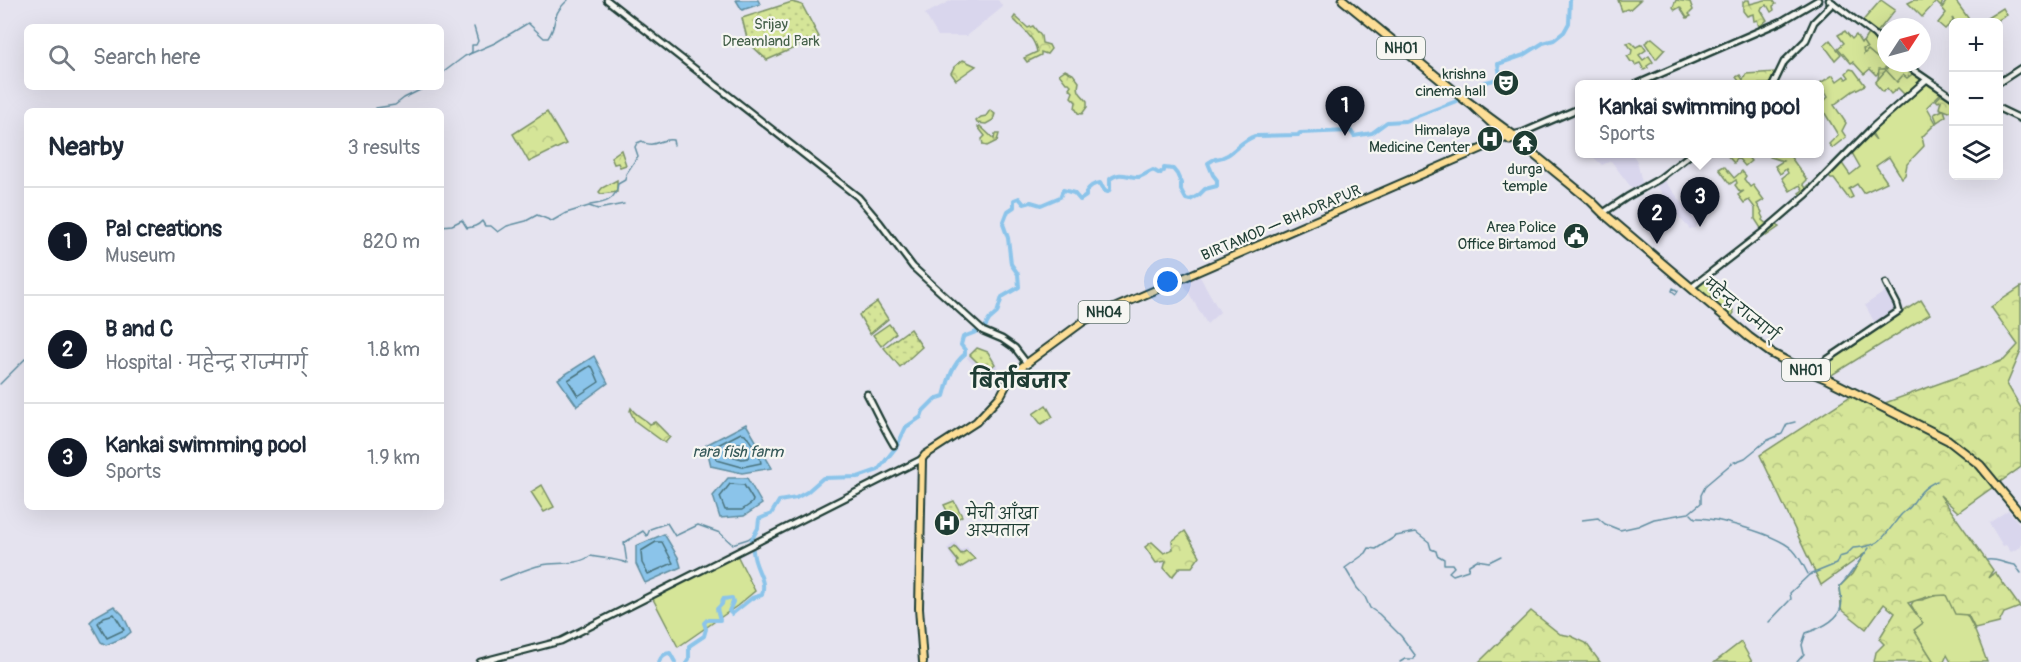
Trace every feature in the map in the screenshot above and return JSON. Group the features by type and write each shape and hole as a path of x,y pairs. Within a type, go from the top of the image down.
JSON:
{"highway":[{"name":"महेन्द्र राज्मार्ग्","path":"1342,0 1512,137 1749,337 1771,353 1948,440 1980,465 2021,515"}],"main road":[{"name":"BIRTAMOD — BHADRAPUR","path":"924,460 969,428 997,403 1014,376 1027,364 1085,323 1512,137"},
{"path":"924,460 920,594 924,662"}],"street":[{"path":"607,0 858,197 913,266 982,330 1015,348 1027,364"},
{"path":"1644,80 1782,21 1803,11 1818,0"},
{"path":"1775,80 1784,62 1806,40 1814,22 1831,2 1877,37"},
{"path":"2003,80 2021,68"},
{"path":"1915,72 1949,95"},
{"path":"1692,287 1736,254 1807,194 1874,126 1926,80"},
{"path":"1512,137 1575,110"},
{"path":"2003,110 2021,119"},
{"path":"1601,211 1659,179 1685,158"},
{"path":"1811,372 1899,311 1898,304 1887,283"},
{"path":"867,394 884,430 894,445"},
{"path":"482,662 561,641 924,460"},
{"path":"516,654 516,661"}],"shaded area":[{"path":"952,0 998,0 1003,7 967,36 938,36 925,14"},
{"path":"1594,158 1635,158 1643,187 1634,191 1611,161 1602,165"},
{"path":"1662,178 1699,223 1695,228 1690,229 1677,215 1655,183"},
{"path":"1199,275 1220,312 1207,324 1183,283"},
{"path":"1889,289 1898,310 1876,325 1865,305"},
{"path":"976,347 988,351 1000,370 989,381 967,358"},
{"path":"2008,510 2021,526 2021,547 2011,552 2006,545 2003,546 1989,523"},
{"path":"955,542 961,550 967,547 976,560 959,570 947,549"}],"green space":[{"path":"1618,0 1640,0 1629,10 1622,11"},
{"path":"1676,0 1690,2 1693,10 1689,14 1691,16 1687,18 1680,7 1675,10 1673,7"},
{"path":"1749,0 1750,4 1773,0 1776,4 1771,12 1767,5 1762,7 1761,10 1767,20 1759,27 1757,20 1754,21 1753,14 1747,16 1743,11 1743,2"},
{"path":"1881,0 1895,10 1889,18 1877,18 1875,35 1860,24"},
{"path":"1914,0 1943,0 1941,7 1936,2 1922,17 1908,3"},
{"path":"1947,0 1955,0 1968,18 1949,18 1949,25 1945,29 1938,23 1946,13 1942,8"},
{"name":"Srijay Dreamland Park","path":"792,2 802,5 819,37 767,60 748,42 742,18"},
{"path":"2003,8 2007,15 2002,18 1987,18"},
{"path":"1015,16 1028,28 1033,26 1041,36 1042,43 1049,45 1051,49 1047,54 1041,52 1041,55 1027,62 1024,58 1037,52 1036,47 1028,34 1013,19"},
{"path":"1845,31 1852,39 1856,35 1868,48 1864,53 1868,50 1877,58 1877,72 1880,72 1876,75 1870,69 1864,74 1853,62 1851,63 1838,48 1844,43 1838,35"},
{"path":"1869,32 1877,40 1877,58 1868,50 1864,54 1863,49 1867,48 1863,42"},
{"path":"1652,38 1665,49 1656,59 1645,43"},
{"path":"1830,40 1841,54 1835,60 1824,45"},
{"path":"1631,42 1636,47 1642,44 1646,50 1639,55 1643,60 1649,56 1653,62 1647,66 1648,68 1644,70 1640,63 1635,65 1627,56 1631,55 1632,50 1627,43"},
{"path":"963,60 976,66 956,80 951,73 954,67"},
{"path":"1850,69 1854,70 1865,85 1834,105 1846,123 1842,131 1846,137 1832,148 1829,144 1838,135 1824,112 1824,101 1828,97 1824,90 1824,81 1833,75 1837,81 1844,76 1846,79 1849,77 1846,73"},
{"path":"1065,70 1073,74 1079,82 1079,91 1087,101 1087,107 1082,114 1078,113 1075,108 1076,102 1071,97 1073,92 1069,88 1071,85 1066,83 1059,74"},
{"path":"1776,72 1777,75 1774,80 1743,80 1746,74"},
{"path":"1884,72 1903,75 1915,72 1942,92 1927,107 1936,123 1922,137 1924,146 1907,164 1905,175 1902,178 1889,157 1876,166 1887,182 1863,193 1857,184 1849,189 1853,197 1849,199 1834,179 1827,175 1841,162 1850,175 1860,167 1851,151 1869,132 1876,140 1871,131 1906,96 1898,88 1891,94 1887,89 1883,92 1875,83"},
{"path":"1888,72 1915,72 1907,78 1903,75 1897,82"},
{"path":"1943,93 1949,96 1949,112 1944,110 1946,116 1937,122 1934,114 1943,110 1939,108 1941,101 1936,100"},
{"path":"990,110 995,114 993,120 986,124 977,123 976,121 986,116"},
{"path":"547,112 566,144 529,162 513,134"},
{"path":"980,126 994,139 995,134 999,134 997,141 987,146 983,145 982,139 985,136 978,127"},
{"path":"621,150 626,165 620,167 618,163 614,164 611,157"},
{"path":"1738,158 1748,158 1751,161 1745,166"},
{"path":"1773,158 1791,158 1807,180 1803,184 1806,188 1810,184 1813,188 1803,198 1799,193 1803,190 1800,185 1790,191 1782,178 1788,173 1786,169 1780,174 1775,166 1783,161"},
{"path":"1724,166 1734,178 1742,171 1750,187 1753,185 1764,200 1757,204 1762,212 1762,220 1769,226 1775,222 1779,227 1766,236 1755,219 1755,208 1749,200 1744,203 1738,195 1744,191 1740,192 1735,185 1736,180 1730,184 1719,169"},
{"path":"617,180 617,192 601,194 599,192 602,188"},
{"path":"1710,276 1731,305 1734,313 1731,317 1695,287"},
{"path":"2021,287 2021,351 2007,384 2021,408 2021,467 1958,512 1940,495 1993,570 1988,578 1995,572 2020,607 2004,613 1999,623 1975,629 1968,615 1955,614 1946,595 1930,596 1908,603 1923,623 1914,630 1934,662 1874,662 1876,652 1884,644 1879,639 1895,613 1884,604 1866,629 1841,609 1840,586 1852,574 1864,554 1821,585 1760,455 1852,395 1874,407 2004,360 2018,345 1991,307"},
{"path":"1921,300 1930,314 1827,378 1812,370"},
{"path":"877,302 888,319 870,334 859,315"},
{"path":"889,324 896,333 881,346 873,335"},
{"path":"910,329 922,347 900,367 884,348"},
{"path":"977,348 988,352 995,364 983,374 976,367 979,364 970,355"},
{"path":"1046,405 1053,417 1041,424 1033,414"},
{"path":"631,408 650,424 655,422 670,437 665,443 635,421 630,411"},
{"path":"542,485 554,507 544,512 531,492"},
{"path":"954,501 962,516 953,522 944,505"},
{"path":"1185,531 1200,556 1192,567 1180,567 1172,577 1164,568 1166,561 1156,563 1145,547 1152,542 1164,553 1173,549 1172,541"},
{"path":"955,547 961,554 966,551 975,559 960,568 958,561 950,551"},
{"path":"737,555 755,591 678,647 652,597 697,571"},
{"path":"1940,594 1949,597 1964,611 1987,662 1951,662 1947,655 1944,662 1934,662 1913,630 1922,623 1911,605 1914,600"},
{"path":"1531,611 1560,634 1586,643 1600,662 1479,662"},
{"path":"1741,642 1752,662 1715,662"}],"water":[{"path":"736,0 758,0 760,4 742,10"},
{"path":"594,356 608,383 577,406 558,379"},
{"name":"rara fish farm","path":"746,424 772,468 742,473 711,466 706,445"},
{"name":"rara fish farm","path":"728,478 747,478 762,504 744,516 720,518 713,496"},
{"path":"664,534 678,557 681,567 645,583 636,564 636,546"},
{"path":"114,606 123,615 131,632 106,645 101,642 90,622"}],"waterway":[{"path":"444,72 465,56 495,43 528,23 544,38 548,38 558,11 568,0"},
{"path":"1257,136 1348,131 1351,131 1354,136 1372,133 1387,122 1405,121 1459,100 1486,82 1498,79 1500,75 1498,64 1524,55 1543,43 1554,40 1564,32 1569,23 1570,0"},
{"path":"468,55 472,52 472,45 476,45 478,41 474,27"},
{"path":"376,108 395,105 420,90"},
{"path":"1215,159 1227,155 1255,136"},
{"path":"590,205 612,198 618,184 625,180 626,174 638,156 635,147 637,143 642,141 653,144 673,140 674,145"},
{"path":"1164,171 1164,168 1173,169 1181,183 1181,190 1186,199 1190,200 1205,189 1217,186 1217,180 1208,163 1213,160"},
{"path":"687,662 689,646 704,636 706,629 704,623 707,620 720,620 717,609 723,599 732,598 733,602 729,611 732,614 752,598 762,595 763,582 754,559 751,541 758,528 759,519 771,514 779,501 796,498 823,478 858,477 878,470 897,446 906,427 921,417 923,411 935,399 944,396 954,368 965,354 961,345 963,337 984,329 997,313 1002,297 1019,287 1018,274 1011,264 1008,238 1003,224 1008,211 1014,207 1014,200 1019,198 1024,204 1031,202 1041,205 1060,197 1063,190 1074,193 1080,200 1095,184 1100,183 1108,192 1110,179 1114,176 1139,177 1153,170 1160,174 1161,172"},
{"path":"444,226 462,220 467,228 482,221 485,226 491,226 498,232 507,226 526,221 537,215 552,221 566,213 589,206 598,209 624,204"},
{"path":"1673,288 1678,291 1676,294 1672,291 1673,288"},
{"path":"0,384 24,360"},
{"path":"1582,520 1598,518 1605,524 1620,530 1654,519 1689,513 1701,503 1701,495 1706,485 1732,463 1745,458 1766,441 1782,434 1787,424 1795,422"},
{"path":"1769,622 1791,599 1790,593 1809,575 1836,564 1839,557 1846,555 1853,548 1877,543 1921,492 1937,481"},
{"path":"1691,514 1695,518 1705,518 1761,533 1785,544 1793,550 1808,574"},
{"path":"500,580 536,566 573,562 590,556 627,563 624,543 643,531 647,536 650,529 667,523 675,536 698,525 720,533 732,544 755,534"},
{"path":"1400,662 1405,659 1414,659 1415,655 1401,636 1370,608 1345,568 1366,553 1369,548 1376,549 1396,536 1416,532 1429,542 1431,549 1436,551 1437,555 1444,559 1444,564 1452,564 1454,567 1449,572 1453,575 1468,570 1469,565 1477,560 1489,562 1501,556"},
{"path":"1797,662 1804,654 1802,645 1806,633 1827,624 1839,612 1842,602 1840,586 1869,548"},
{"path":"1987,560 2015,565 2021,573"},
{"path":"659,662 663,656 670,653 675,662"}],"place":[{"name":"krishna cinema hall","path":"1506,83"},
{"name":"Pal creations","path":"1345,136"},
{"name":"Himalaya Medicine Center","path":"1490,139"},
{"name":"durga temple","path":"1525,143"},
{"name":"Kankai swimming pool","path":"1700,227"},
{"name":"Area Police Office Birtamod","path":"1576,236"},
{"name":"B and C","path":"1657,244"},
{"name":"मेची आँखा अस्पताल","path":"947,523"}],"district":[{"name":"बिर्ताबजार","path":"1020,381"}]}
